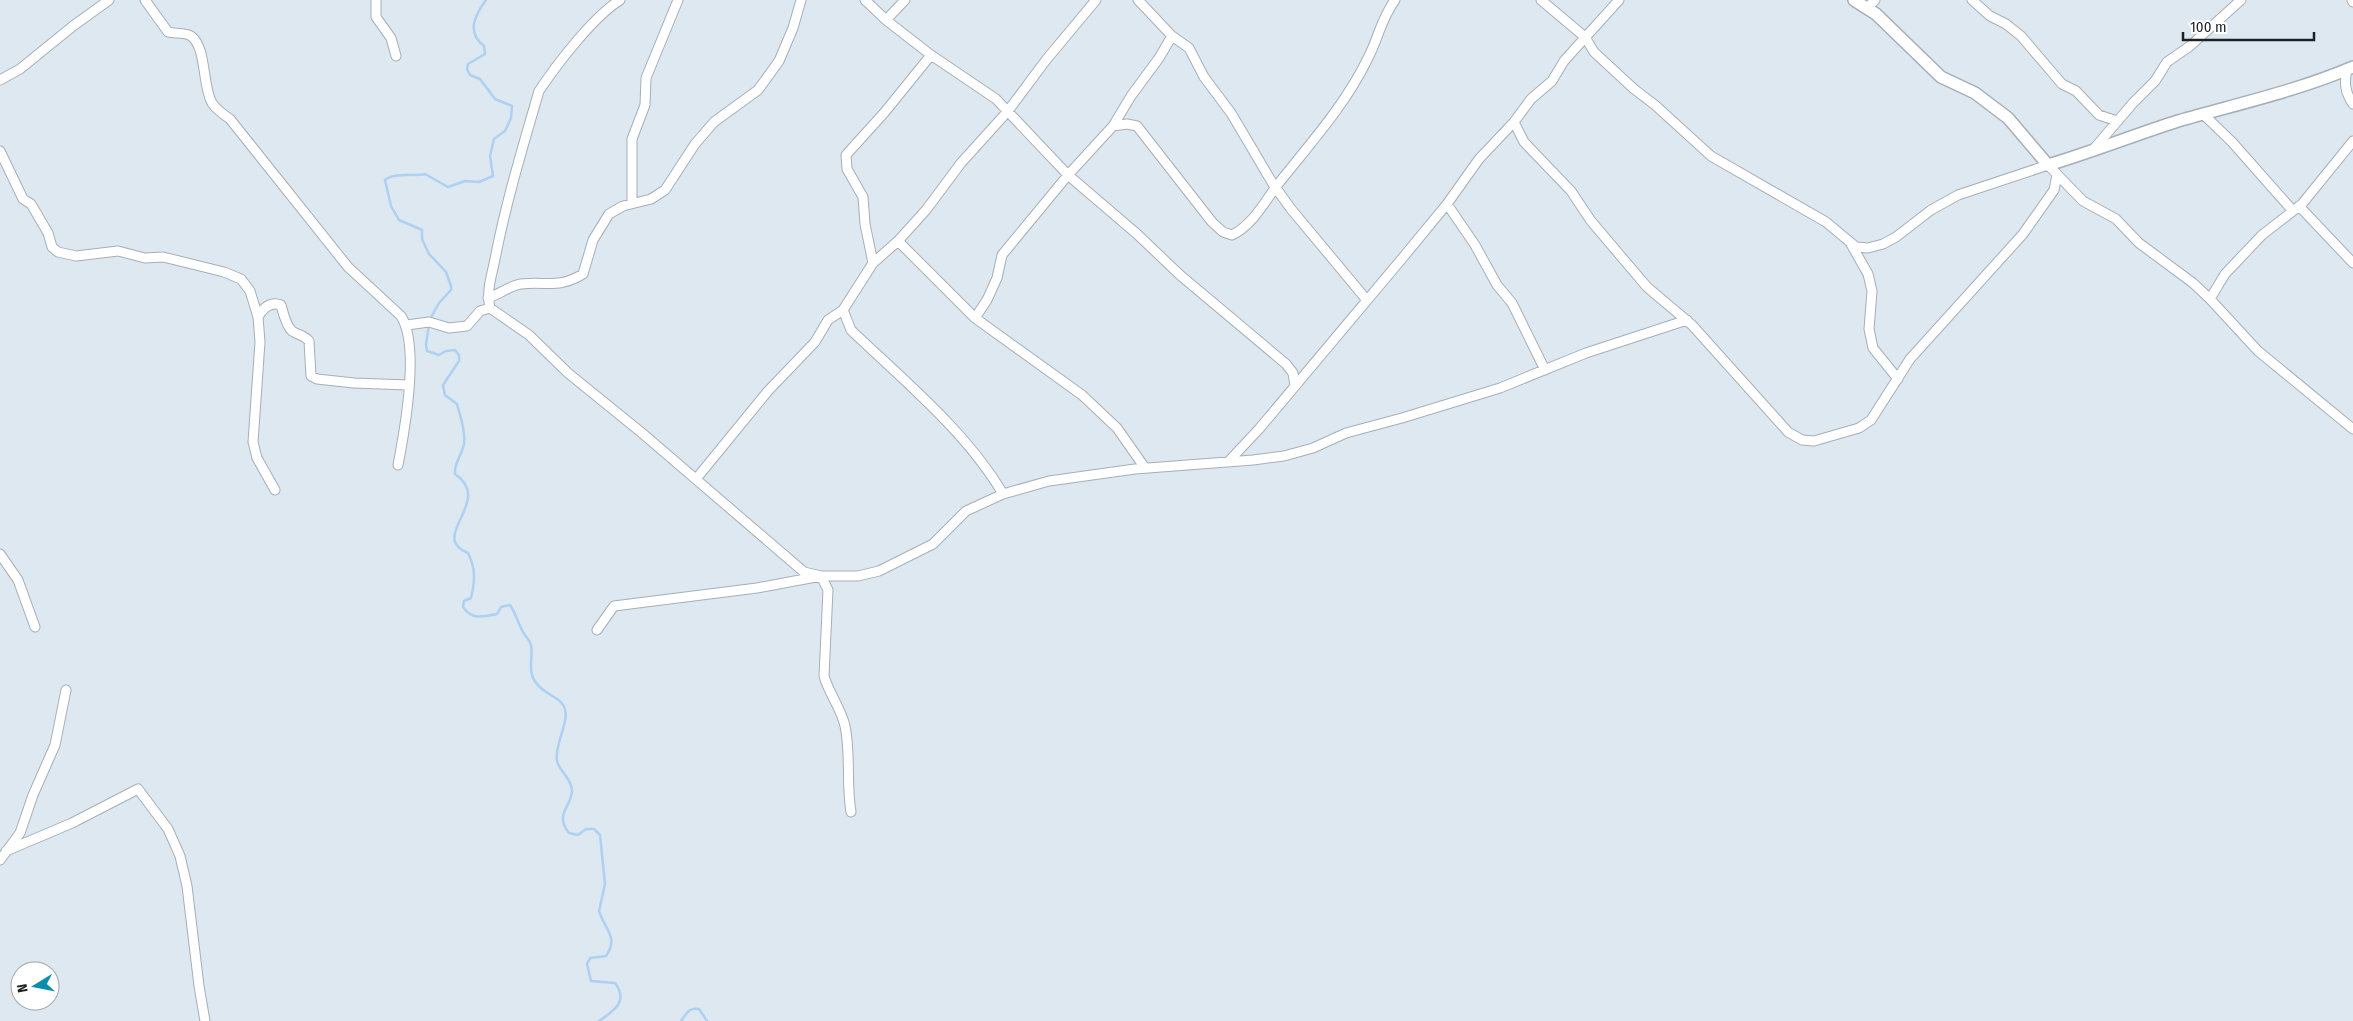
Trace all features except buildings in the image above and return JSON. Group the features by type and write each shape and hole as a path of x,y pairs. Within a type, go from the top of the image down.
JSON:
{"street":[{"path":"0,80 20,69 73,26 109,0"},
{"path":"145,0 168,32 188,34 193,38 204,66 208,90 213,104 230,119 348,267 401,316 407,326 410,358 398,465"},
{"path":"376,0 376,16 391,38 396,56"},
{"path":"489,303 499,236 539,91 549,75 590,27 620,0"},
{"path":"632,204 632,139 645,105 646,78 678,0"},
{"path":"407,326 429,322 449,328 467,326 489,303 520,284 542,285 570,282 583,274 593,240 609,214 623,206 651,199 665,190 695,144 714,122 758,90 779,60 793,28 801,0"},
{"path":"865,0 886,20 931,55 980,87 1008,111 1068,175 1137,234 1180,276 1286,364 1293,373 1295,386"},
{"path":"886,20 905,0"},
{"path":"696,479 768,391 815,342 828,320 842,310 873,263 898,241 926,210 961,163 1008,111 1046,60 1096,0"},
{"path":"1138,0 1172,36 1189,48 1204,77 1231,113 1276,188 1366,299"},
{"path":"1113,126 1127,124 1137,126 1212,222 1223,232 1232,235 1242,231 1351,89 1369,57 1383,17 1395,0"},
{"path":"1541,0 1585,37 1594,52 1634,89 1655,105 1711,156 1826,222 1856,247 1868,248 1883,244 1896,237 1931,210 1958,195 2090,153 2203,114 2293,89 2350,68"},
{"path":"1228,462 1295,386 1447,204 1479,159 1514,122 1531,99 1552,81 1564,61 1619,0"},
{"path":"1854,0 1871,4 1876,14 1941,77 1976,93 2008,118 2057,175 2083,201 2116,219 2139,243 2193,283 2258,351 2353,429"},
{"path":"1972,0 1990,16 2006,24 2021,36 2062,84 2076,91 2099,115 2117,121"},
{"path":"2090,153 2155,81 2167,62 2190,46 2241,0"},
{"path":"975,318 988,300 997,278 1002,255 1068,175 1113,126 1130,96 1159,58 1172,36"},
{"path":"873,263 865,224 863,197 847,169 846,155 884,113 931,55"},
{"path":"2350,68 2344,81 2347,94 2353,104"},
{"path":"2203,114 2296,209 2353,263"},
{"path":"1514,122 1524,142 1571,191 1591,221 1647,286 1687,320 1788,432 1802,440 1814,441 1859,428 1871,420 1910,359 1931,334 1964,302 2005,252 2023,234 2054,190 2057,175"},
{"path":"2210,299 2225,274 2262,235 2296,209 2353,141"},
{"path":"0,151 23,199 31,204 48,233 52,247 58,252 76,256 118,251 145,258 163,257 224,272 241,280 250,290 258,316 260,342 253,442 257,458 275,490"},
{"path":"1447,204 1475,246 1497,285 1512,303 1545,370"},
{"path":"898,241 975,318 1082,395 1117,428 1145,468"},
{"path":"1851,244 1868,274 1872,291 1869,329 1873,348 1898,380"},
{"path":"489,303 529,335 568,373 804,572 821,576"},
{"path":"258,316 262,309 269,305 280,305 289,328 303,334 309,340 311,376 316,379 408,385"},
{"path":"842,310 851,330 970,446 992,475 1003,494"},
{"path":"597,630 614,606 757,588 821,576 858,576 879,571 933,544 966,511 1003,494 1049,481 1145,468 1284,456 1313,448 1346,433 1500,388 1586,353 1687,320"},
{"path":"0,554 18,580 35,627"},
{"path":"821,576 828,590 824,676 828,689 840,709 845,727 850,812"},
{"path":"0,860 3,850 14,844 20,833 33,795 55,744 66,690"},
{"path":"3,850 72,823 138,789 168,830 180,856 187,886 199,986 206,1021"}],"waterway":[{"path":"430,319 439,303 451,290 451,286 446,272 429,254 422,239 422,230 399,220 391,206 385,180 398,175 425,174 448,187 465,181 479,182 493,176 490,156 494,139 505,131 511,118 512,106 495,99 480,79 470,75 467,69 468,64 485,54 484,46 475,35 474,23 486,0"},
{"path":"429,324 427,351 439,355 446,351 455,350 459,355 459,361 443,385 445,395 457,404 464,434 464,444 455,474 465,484 468,495 466,507 456,528 454,538 457,546 468,553 474,575 471,598 464,601 463,607 474,616 497,614 501,607 510,605 512,608 530,643 531,671 535,681 544,691 559,701 565,709 566,715 558,748 557,761 570,783 572,791 564,811 563,821 569,833 578,835 586,829 594,829 600,835 605,884 599,911 610,934 611,944 606,956 590,958 587,964 591,981 615,983 621,995 618,1005 599,1021"},
{"path":"681,1021 693,1009 699,1009 707,1021"}]}
